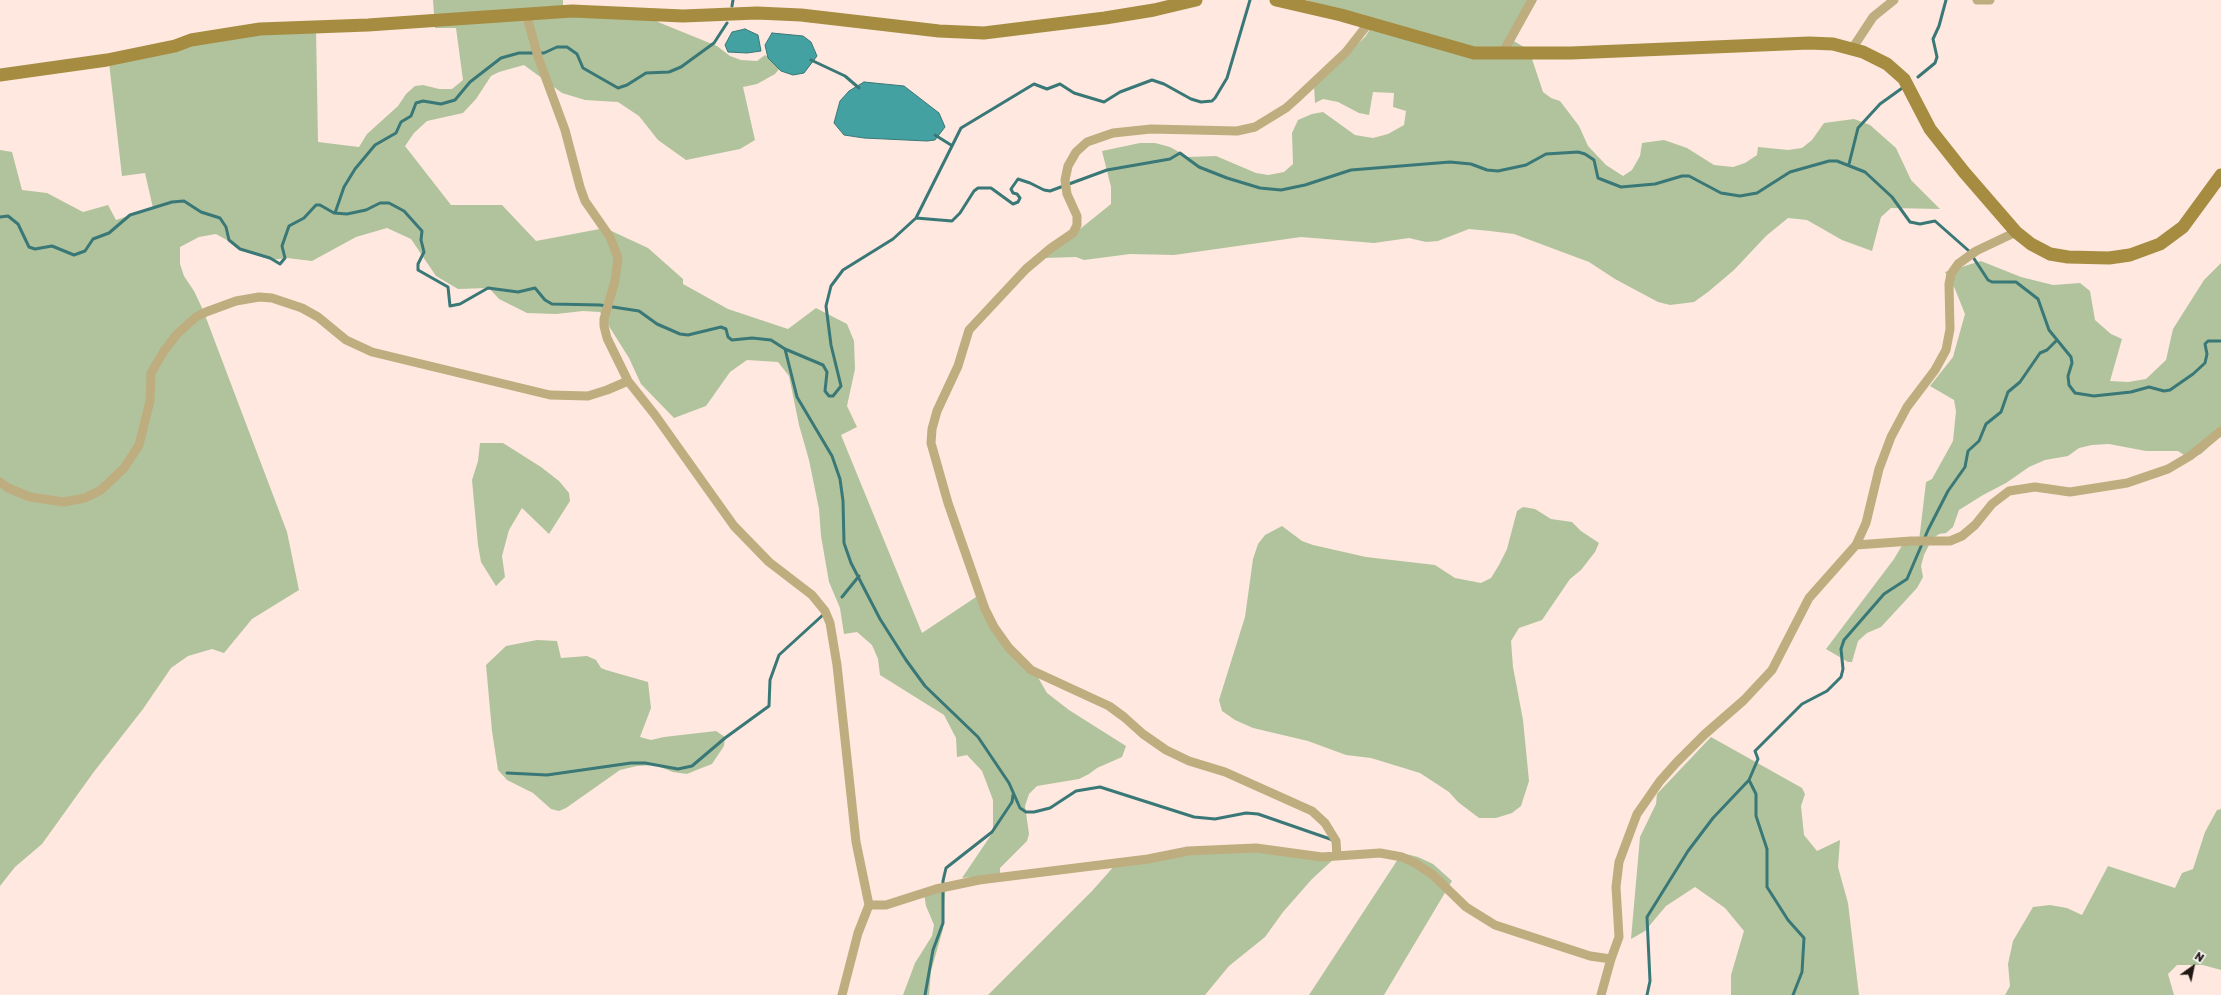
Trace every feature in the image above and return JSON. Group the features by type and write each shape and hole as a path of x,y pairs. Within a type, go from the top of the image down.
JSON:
{"street":[{"path":"0,75 106,60 175,46 190,40 260,29 454,20 526,13 572,11 682,16 757,14 801,15 939,31 984,33 1154,10 1196,0"},
{"path":"1281,0 1461,51 1483,54 1571,54 1809,43 1833,44 1852,49 1874,57 1897,72 1904,79 1930,129 1964,172 2016,232 2031,244 2050,254 2083,258 2130,255 2160,244 2183,227 2221,175"},
{"path":"1502,54 1532,0"},
{"path":"1852,49 1873,17 1894,0"},
{"path":"1977,0 1990,0"},
{"path":"526,13 537,53 565,130 585,201 610,237 618,258 615,281 604,319 607,338 628,381 655,415 734,526 769,562 812,595 825,611 830,623 837,665 856,842 870,905 858,932 842,995"},
{"path":"1337,856 1336,841 1324,823 1312,811 1225,772 1189,761 1166,750 1148,738 1109,706 1031,670 994,627 985,609 948,503 931,443 932,429 937,411 958,366 969,330 1026,268 1051,248 1074,233 1077,225 1077,216 1067,194 1065,180 1068,166 1076,152 1087,142 1113,133 1172,129 1237,131 1255,127 1286,108 1295,100 1346,52 1368,24"},
{"path":"1601,995 1619,937 1616,887 1619,862 1637,814 1660,781 1676,763 1705,734 1744,700 1772,670 1809,598 1856,546 1866,523 1879,469 1890,437 1907,407 1935,370 1946,350 1950,329 1950,278 1955,267 1976,251 2016,232"},
{"path":"0,482 8,488 30,497 64,502 85,498 101,490 124,468 138,445 150,401 151,374 164,351 177,334 196,317 206,312 236,301 259,297 272,298 302,308 318,317 346,340 372,352 550,394 588,396 628,381"},
{"path":"1856,546 1911,541 1950,541 1962,536 1975,525 1992,504 2009,491 2034,487 2070,492 2127,483 2168,469 2190,456 2221,431"},
{"path":"870,905 896,902 936,889 978,880 1148,859 1188,851 1256,848 1322,857 1380,853 1402,857 1415,863 1433,875 1466,907 1495,925 1584,954 1611,959"}],"green space":[{"path":"433,0 563,0 563,5 649,13 658,22 717,46 730,56 741,60 757,61 765,55 780,68 775,74 757,84 743,87 755,140 740,149 686,160 658,140 639,116 618,102 585,100 562,93 524,65 499,72 491,76 476,99 463,113 427,121 414,133 405,146 451,205 502,205 536,241 605,228 648,248 683,279 683,284 728,309 788,329 816,308 847,324 854,341 855,369 847,406 857,427 841,435 922,633 982,593 989,611 1008,641 1036,674 1047,693 1069,710 1126,746 1122,757 1097,768 1079,779 1037,786 1029,794 1025,806 1029,834 1027,841 1000,868 1000,877 988,876 962,878 993,832 993,800 982,771 967,755 957,757 956,738 944,715 880,675 878,659 872,645 857,632 844,634 840,608 829,582 821,536 819,509 789,376 778,362 747,360 730,372 706,406 674,418 641,384 629,358 600,312 583,311 556,314 527,313 499,299 489,288 458,289 436,276 411,239 387,228 356,237 312,261 287,258 271,260 248,252 216,234 199,237 180,247 180,264 184,276 194,291 203,310 287,532 299,590 252,619 224,653 212,649 188,656 171,668 143,709 93,773 42,844 15,867 0,886 0,150 12,152 22,190 47,193 83,212 108,205 116,220 153,208 145,173 122,176 108,54 169,41 316,29 318,142 359,147 367,134 398,106 406,94 415,86 423,85 439,89 452,89 463,80 456,28 435,28"},
{"path":"1306,0 1537,0 1512,40 1529,50 1543,92 1551,98 1560,101 1579,126 1588,146 1606,165 1623,176 1632,170 1640,156 1642,143 1664,140 1687,148 1714,165 1733,167 1745,163 1757,155 1758,147 1788,150 1802,148 1812,140 1824,123 1854,119 1870,125 1896,148 1911,180 1940,209 1891,208 1881,217 1872,251 1842,240 1807,220 1788,218 1766,236 1734,270 1708,292 1694,302 1670,305 1658,302 1615,279 1589,262 1514,234 1469,229 1438,241 1426,242 1409,238 1374,243 1301,237 1174,255 1130,254 1084,260 1076,257 1044,258 1111,204 1111,187 1102,151 1140,143 1155,143 1170,147 1188,157 1216,156 1256,173 1268,175 1284,172 1293,164 1292,133 1298,120 1312,114 1323,112 1355,135 1373,138 1388,134 1404,125 1406,111 1393,107 1394,93 1373,92 1369,115 1359,113 1338,102 1323,99 1315,103 1314,86 1365,37 1369,31 1370,19"},
{"path":"1981,261 2021,277 2053,285 2080,283 2090,291 2095,320 2111,334 2122,339 2110,381 2128,382 2146,379 2166,360 2173,329 2204,280 2221,263 2221,436 2201,454 2187,460 2184,455 2178,451 2146,451 2109,444 2092,445 2079,448 2068,456 2045,460 2029,467 2006,483 1959,510 1953,527 1946,533 1939,534 1932,539 1924,555 1921,566 1923,577 1917,588 1881,627 1867,633 1858,641 1852,662 1848,662 1826,649 1894,559 1904,542 1919,541 1926,482 1932,479 1953,441 1956,411 1954,400 1930,386 1953,357 1965,314 1955,289 1945,272"},
{"path":"480,443 503,443 541,467 559,481 569,493 570,501 549,534 522,508 509,530 502,556 505,577 496,586 481,562 478,545 472,480 478,461"},
{"path":"1523,507 1535,509 1551,519 1572,522 1581,531 1599,543 1595,552 1581,570 1570,579 1542,620 1519,628 1511,641 1513,667 1523,720 1529,781 1521,806 1512,813 1496,818 1479,818 1458,802 1449,792 1420,773 1371,758 1346,755 1308,741 1253,728 1235,720 1222,711 1219,700 1245,617 1253,559 1258,544 1265,535 1282,526 1302,541 1313,545 1366,557 1435,565 1455,578 1481,583 1491,578 1499,565 1507,549 1517,511"},
{"path":"537,640 557,641 561,658 587,656 596,660 601,668 648,682 651,708 640,737 651,740 716,731 725,737 724,746 712,764 687,774 673,772 655,765 637,766 620,770 566,808 559,811 551,809 533,793 507,780 498,770 492,731 486,665 506,646"},
{"path":"1711,737 1802,788 1805,794 1801,806 1804,835 1817,851 1840,840 1838,867 1848,903 1859,995 1731,995 1731,975 1744,931 1725,908 1695,887 1666,906 1645,931 1631,939 1640,837 1656,804 1657,794"},
{"path":"2221,809 2221,970 2203,965 2177,965 2168,974 2174,995 2005,995 2010,986 2008,964 2013,941 2033,907 2050,905 2067,908 2082,915 2108,866 2175,888 2182,873 2193,869 2205,832 2217,810"},
{"path":"1202,848 1336,857 1312,879 1283,912 1265,937 1229,966 1205,995 988,995 1092,891 1116,864"},
{"path":"1402,853 1418,857 1433,864 1452,881 1384,995 1309,995"},
{"path":"945,885 943,929 931,971 929,995 903,995 915,963 932,936 934,925 926,906 924,893"}],"water":[{"path":"745,29 758,35 761,51 747,53 728,52 725,45 732,32"},
{"path":"772,33 803,36 811,42 817,56 804,73 793,75 781,71 768,58 765,45"},
{"path":"864,82 904,86 939,113 945,127 935,140 927,141 864,138 844,135 834,123 840,101 849,91"}],"waterway":[{"path":"732,6 733,0"},
{"path":"0,217 8,216 18,224 29,247 35,249 52,246 74,255 85,251 93,239 109,233 130,215 172,202 184,201 201,212 220,218 226,227 229,240 240,249 270,258 280,264 285,258 282,246 289,226 304,218 316,205 320,205 334,213 347,214 366,210 380,203 389,203 404,211 422,231 421,240 424,252 418,264 418,270 448,287 450,306 460,304 488,288 518,292 535,288 545,300 552,304 600,305 639,311 657,324 680,334 688,335 721,327 726,329 728,337 732,340 752,338 771,340 785,349 823,365 827,372 825,391 829,396 833,396 841,386 831,345 826,306 831,286 843,270 893,239 916,218 961,128 1034,84 1047,89 1060,84 1074,93 1104,102 1120,92 1152,80 1164,84 1191,99 1201,102 1212,101 1227,78 1250,0"},
{"path":"1918,77 1935,63 1937,57 1933,39 1939,26 1946,0"},
{"path":"335,213 344,187 355,169 375,145 396,133 401,122 411,116 416,103 423,101 441,104 455,100 470,82 501,58 519,53 544,53 557,47 567,47 577,54 583,68 618,88 627,85 646,73 669,72 681,67 714,43 727,23"},
{"path":"811,60 845,76 859,88"},
{"path":"1849,164 1858,128 1880,104 1905,86"},
{"path":"935,135 951,145"},
{"path":"916,218 952,221 960,213 974,191 978,188 991,188 1013,204 1018,202 1020,198 1017,194 1013,193 1011,189 1018,179 1050,191 1107,170 1170,159 1180,153 1199,167 1227,178 1260,188 1281,190 1305,185 1351,170 1450,162 1471,164 1487,170 1498,171 1526,165 1546,154 1578,152 1585,154 1594,160 1598,178 1621,187 1655,184 1682,176 1689,176 1721,193 1740,196 1757,193 1790,172 1829,161 1837,161 1865,172 1892,197 1910,222 1920,224 1935,221 1969,251 1988,280 1992,282 2016,282 2038,299 2049,330 2071,357 2072,363 2068,376 2069,385 2075,393 2094,396 2131,392 2149,387 2164,391 2170,390 2193,374 2205,363 2207,354 2205,344 2208,341 2221,341"},
{"path":"1793,995 1802,972 1804,938 1788,920 1767,887 1767,849 1756,816 1756,794 1749,780 1758,759 1755,751 1802,704 1827,691 1841,677 1843,669 1841,649 1844,640 1884,594 1907,579 1928,530 1948,491 1965,467 1968,451 1979,441 1986,424 2001,412 2008,392 2020,382 2040,353 2047,350 2057,340"},
{"path":"785,349 797,397 832,456 840,479 843,501 844,543 851,563 880,619 906,660 925,686 978,737 1009,783 1020,808 1026,812 1034,812 1050,808 1076,791 1100,787 1194,817 1215,819 1246,813 1258,814 1333,840"},
{"path":"842,597 859,576"},
{"path":"507,773 547,775 631,763 645,763 678,769 692,766 725,738 769,706 770,680 779,655 824,614"},
{"path":"1647,995 1650,981 1647,917 1688,851 1713,818 1749,780"},
{"path":"925,995 933,950 943,923 943,881 946,868 992,832 1012,802 1013,795"}]}
